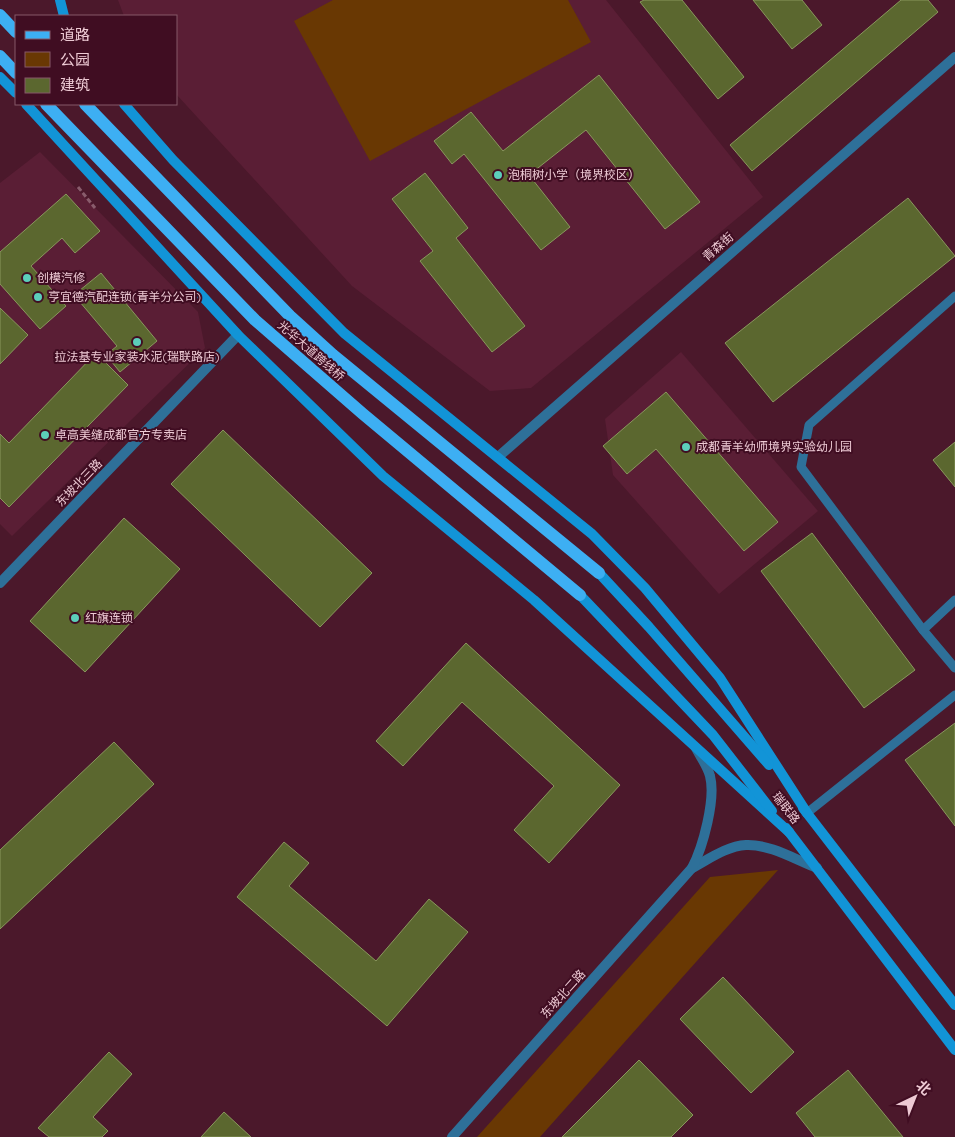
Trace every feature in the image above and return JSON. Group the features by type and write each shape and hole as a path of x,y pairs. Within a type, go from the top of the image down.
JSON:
{"main road":[{"path":"60,0 64,15"},
{"path":"0,15 15,31"},
{"path":"0,56 15,71"},
{"path":"0,77 15,88"},
{"path":"27,105 238,335 383,476 534,600 789,832"},
{"name":"光华大道跨线桥","path":"47,105 255,320 355,408 580,595"},
{"name":"光华大道跨线桥","path":"86,105 290,316 341,362 599,573"},
{"path":"125,105 173,160 344,333 592,534 645,588 720,678 807,812"},
{"name":"瑞联路","path":"599,573 650,627 739,728 807,812 955,1005"},
{"name":"瑞联路","path":"580,595 713,735 818,868 955,1050"}],"street":[{"name":"青森街","path":"498,457 955,57"},
{"name":"东坡北三路","path":"0,583 238,335"},
{"path":"692,868 701,851 710,809 710,776 696,748"},
{"path":"692,868 722,852 746,845 772,850 818,868"},
{"name":"东坡北二路","path":"452,1137 692,868"}],"lane":[{"path":"955,296 809,425 801,467 923,630 955,668"},
{"path":"923,630 955,600"},
{"path":"807,812 955,695"}],"shaded area":[{"name":"泡桐树小学（境界校区）","path":"118,0 606,0 763,197 531,388 490,391 352,286 178,96 178,15 124,15"},
{"path":"40,152 198,312 205,348 12,536 0,524 0,183"},
{"name":"成都青羊幼师境界实验幼儿园","path":"681,352 818,511 719,594 613,475 605,419"}],"green space":[{"path":"333,0 568,0 591,42 370,161 294,21"},
{"path":"778,870 540,1137 477,1137 710,877"}],"building":[{"path":"644,0 682,0 744,77 718,99 640,2"},
{"path":"753,0 802,0 822,25 792,49"},
{"path":"901,0 928,0 938,12 752,171 730,145"},
{"path":"599,75 700,202 665,229 586,130 529,175 570,227 541,250 464,154 452,164 434,141 471,112 503,151"},
{"path":"425,173 468,228 456,238 525,326 492,352 420,261 433,251 392,199"},
{"path":"66,194 100,231 75,253 62,238 31,266 66,306 40,329 0,284 0,252"},
{"path":"908,198 955,256 773,402 725,343"},
{"path":"101,273 157,341 120,372 106,355 117,346 74,295"},
{"path":"0,308 28,335 0,364"},
{"path":"96,353 128,385 9,507 0,498 0,434 9,443"},
{"path":"666,392 778,522 744,551 656,449 627,474 603,446"},
{"path":"223,430 372,573 320,627 171,484"},
{"path":"955,442 955,487 933,460"},
{"path":"124,518 180,569 85,672 30,621"},
{"path":"812,533 915,670 864,708 761,571"},
{"path":"466,643 620,785 549,863 514,830 554,786 462,702 403,766 376,741"},
{"path":"955,723 955,826 905,760"},
{"path":"114,742 154,784 0,929 0,850"},
{"path":"284,842 309,863 289,886 376,961 429,899 468,932 387,1026 237,897"},
{"path":"723,977 794,1052 751,1093 680,1019"},
{"path":"109,1052 132,1074 93,1117 108,1131 102,1137 49,1137 38,1128"},
{"path":"639,1060 693,1115 671,1137 562,1137"},
{"path":"848,1070 903,1137 815,1137 796,1113"},
{"path":"224,1112 251,1137 201,1137"}],"place":[{"name":"泡桐树小学（境界校区）","path":"498,175"},
{"name":"创模汽修","path":"27,278"},
{"name":"亨宜德汽配连锁(青羊分公司)","path":"38,297"},
{"name":"拉法基专业家装水泥(瑞联路店)","path":"137,342"},
{"name":"卓高美缝成都官方专卖店","path":"45,435"},
{"name":"成都青羊幼师境界实验幼儿园","path":"686,447"},
{"name":"红旗连锁","path":"75,618"}]}
